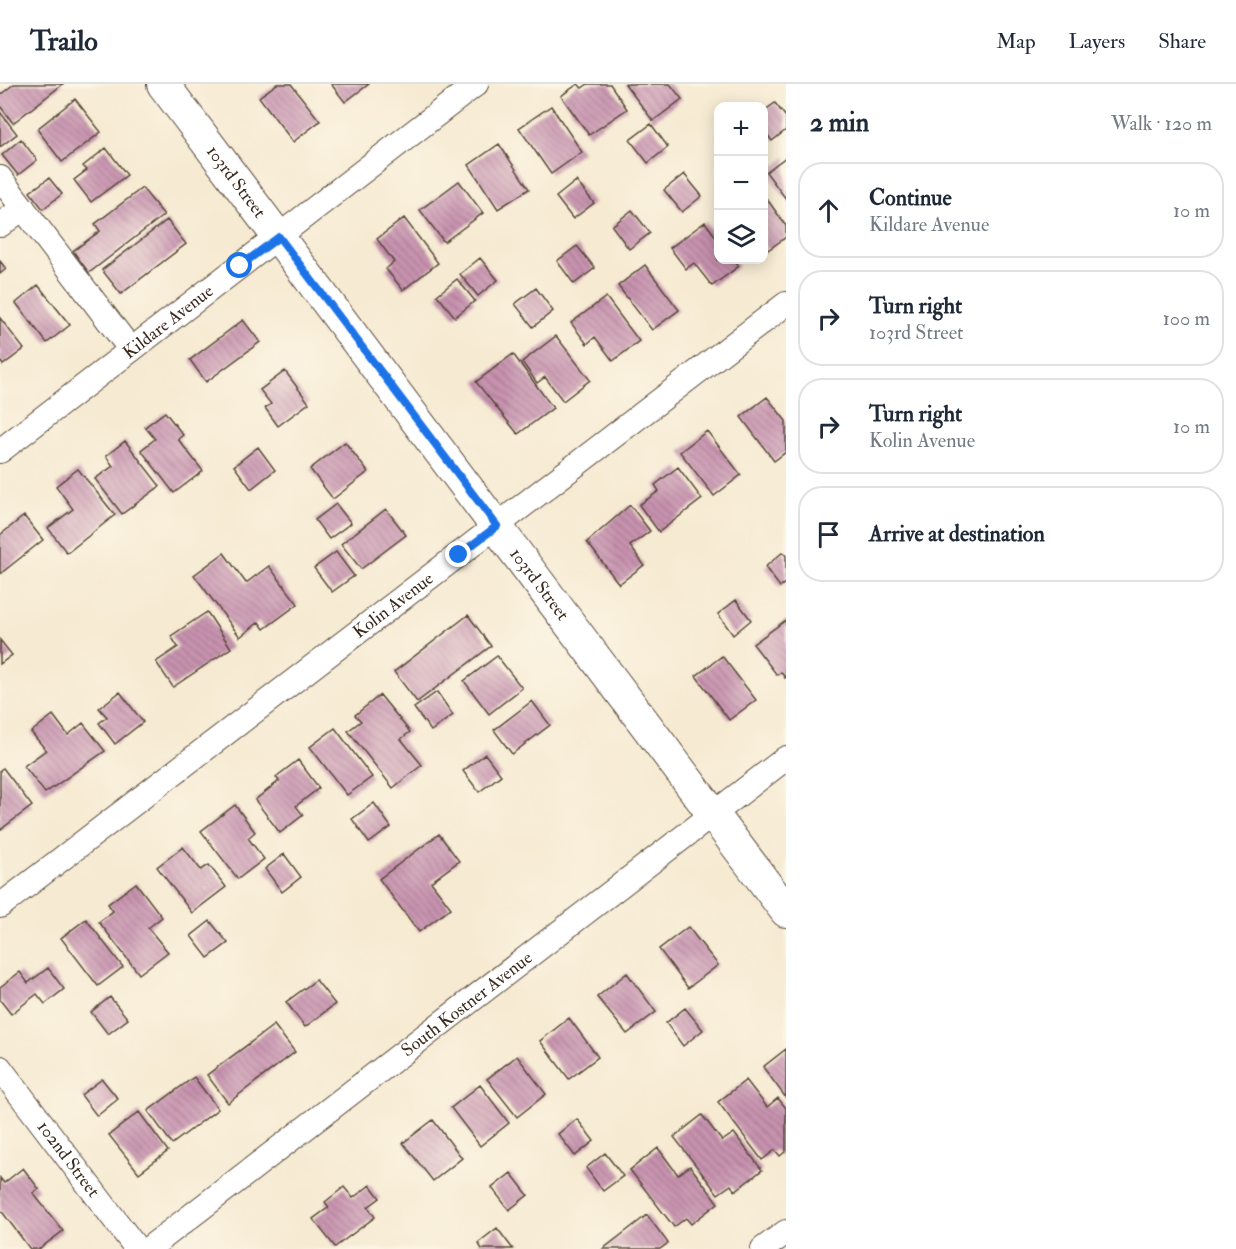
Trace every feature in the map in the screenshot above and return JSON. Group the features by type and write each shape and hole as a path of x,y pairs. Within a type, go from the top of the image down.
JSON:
{"main road":[{"name":"103rd Street","path":"163,84 786,911"}],"street":[{"name":"Kildare Avenue","path":"0,450 476,84"},
{"path":"0,178 131,350"},
{"path":"0,225 23,208"},
{"name":"Kolin Avenue","path":"0,906 786,304"},
{"name":"South Kostner Avenue","path":"148,1249 786,758"},
{"name":"102nd Street","path":"0,1068 137,1249"},
{"path":"763,1249 786,1232"}],"building":[{"path":"14,84 63,84 13,123 0,106 0,95"},
{"path":"277,84 291,84 320,121 293,142 259,97"},
{"path":"331,84 369,84 345,102"},
{"path":"578,84 582,88 588,84 610,84 627,109 589,135 561,96"},
{"path":"625,84 670,84 682,99 653,121"},
{"path":"75,99 101,132 62,162 37,129"},
{"path":"775,103 786,117 786,130 772,141 768,136 768,108"},
{"path":"551,106 582,152 551,174 519,128"},
{"path":"0,112 17,134 0,147"},
{"path":"651,124 668,147 648,163 630,140"},
{"path":"21,139 37,160 18,175 2,155"},
{"path":"499,144 529,189 498,209 469,165"},
{"path":"106,148 127,175 91,202 74,180 87,170 83,166"},
{"path":"786,157 786,199 768,175 768,170"},
{"path":"684,174 702,196 682,212 664,190"},
{"path":"49,178 62,194 43,209 30,192"},
{"path":"459,181 483,213 444,242 420,210"},
{"path":"576,181 594,203 573,219 556,197"},
{"path":"142,188 164,215 89,273 73,251 100,231 95,224"},
{"path":"768,200 786,226 786,237 768,250"},
{"path":"632,210 650,233 629,249 612,226"},
{"path":"404,218 438,263 403,290 386,269 394,262 377,239"},
{"path":"167,220 186,244 121,294 102,270"},
{"path":"705,222 714,234 714,264 737,264 739,266 712,286 694,263 686,269 670,248"},
{"path":"577,246 595,268 574,284 557,261"},
{"path":"480,258 498,280 478,296 460,274"},
{"path":"0,261 6,269 0,274"},
{"path":"645,265 679,310 652,330 618,286"},
{"path":"457,279 475,301 455,317 437,295"},
{"path":"38,285 70,325 47,343 16,303"},
{"path":"536,288 553,311 533,327 515,304"},
{"path":"606,297 639,341 613,361 595,337 587,344 571,323"},
{"path":"0,318 24,349 3,365 0,361"},
{"path":"243,320 260,342 206,382 190,360"},
{"path":"556,336 590,380 563,401 545,377 537,383 522,362"},
{"path":"513,354 553,408 518,434 476,382"},
{"path":"285,371 309,403 278,426 265,408 271,404 260,390"},
{"path":"767,397 786,421 786,452 774,461 741,417"},
{"path":"165,412 183,435 178,439 203,471 174,493 141,450 155,439 145,427"},
{"path":"707,431 741,475 714,496 680,452"},
{"path":"125,441 160,486 122,514 95,479 113,466 106,456"},
{"path":"345,442 368,472 333,499 310,469"},
{"path":"258,447 275,470 251,489 234,466"},
{"path":"678,467 702,499 659,532 639,505 659,491 655,485"},
{"path":"78,469 115,515 67,553 48,528 73,509 56,486"},
{"path":"336,504 351,523 329,539 315,520"},
{"path":"630,505 650,531 630,546 644,565 619,584 587,542"},
{"path":"386,509 406,535 361,569 341,544"},
{"path":"24,516 43,540 0,574 0,535"},
{"path":"336,552 354,576 332,592 314,568"},
{"path":"783,552 786,556 786,582 780,587 765,567"},
{"path":"224,553 246,583 269,566 298,604 264,629 259,622 240,637 194,575"},
{"path":"736,600 751,620 733,635 718,614"},
{"path":"207,612 231,648 173,687 156,662 178,647 171,636"},
{"path":"468,615 491,646 417,702 394,672"},
{"path":"786,620 785,678 781,672 777,675 753,644"},
{"path":"0,640 12,655 0,664"},
{"path":"497,656 522,688 489,714 464,681"},
{"path":"722,656 756,700 729,720 696,676"},
{"path":"120,692 143,722 115,744 99,723 107,717 99,708"},
{"path":"437,692 453,715 431,731 414,708"},
{"path":"380,695 410,732 401,739 422,765 393,788 348,731 361,721 355,715"},
{"path":"532,701 550,725 512,754 494,730"},
{"path":"53,715 68,735 83,723 105,751 45,793 24,766 46,750 31,732"},
{"path":"335,728 372,777 347,795 310,747"},
{"path":"485,754 501,775 479,792 463,771"},
{"path":"298,760 319,788 296,806 303,815 280,833 255,800 279,781 276,777"},
{"path":"3,768 32,806 0,830 0,770"},
{"path":"374,803 391,827 369,843 352,819"},
{"path":"235,805 255,832 248,838 264,859 238,879 201,831"},
{"path":"439,834 459,861 431,882 451,908 419,932 379,879"},
{"path":"183,847 201,870 209,865 226,887 192,913 157,867"},
{"path":"284,854 301,877 282,892 265,869"},
{"path":"136,883 162,917 148,928 168,952 139,974 99,922 113,911 108,904"},
{"path":"86,919 123,967 98,986 61,938"},
{"path":"210,921 228,943 208,958 191,936"},
{"path":"688,927 718,965 688,988 659,949"},
{"path":"48,968 64,989 45,1004 37,994 11,1014 0,1000 0,987 20,972 28,983"},
{"path":"627,973 656,1012 627,1034 597,997"},
{"path":"316,980 335,1004 305,1027 286,1002"},
{"path":"110,997 128,1019 108,1034 91,1012"},
{"path":"685,1008 703,1030 683,1046 666,1023"},
{"path":"569,1018 598,1057 569,1079 540,1041"},
{"path":"274,1025 295,1052 228,1103 207,1075"},
{"path":"786,1049 786,1098 763,1067"},
{"path":"517,1056 546,1094 517,1117 487,1079"},
{"path":"194,1077 218,1109 172,1144 148,1111"},
{"path":"102,1079 118,1099 97,1116 81,1095"},
{"path":"746,1080 767,1107 778,1098 786,1108 786,1151 780,1156 775,1150 762,1160 718,1102"},
{"path":"480,1085 509,1123 480,1146 451,1108"},
{"path":"139,1112 168,1151 139,1173 109,1135"},
{"path":"702,1115 722,1141 734,1133 762,1170 735,1191 731,1185 718,1194 674,1137"},
{"path":"577,1119 594,1141 575,1156 558,1134"},
{"path":"433,1120 462,1158 433,1181 403,1143"},
{"path":"658,1148 678,1175 690,1166 718,1203 691,1224 686,1218 674,1227 630,1170"},
{"path":"605,1153 623,1176 603,1191 586,1168"},
{"path":"23,1168 39,1189 33,1193 63,1231 39,1249 30,1249 0,1209 0,1178 4,1183"},
{"path":"511,1173 528,1195 509,1210 492,1188"},
{"path":"370,1185 380,1198 368,1207 375,1217 335,1247 313,1219 329,1207 325,1202 344,1187 353,1198"},
{"path":"647,1215 668,1243 660,1249 603,1249"},
{"path":"497,1228 513,1249 482,1249 478,1243"}],"route":[{"path":"240,266 279,237 497,526 459,555"}]}
